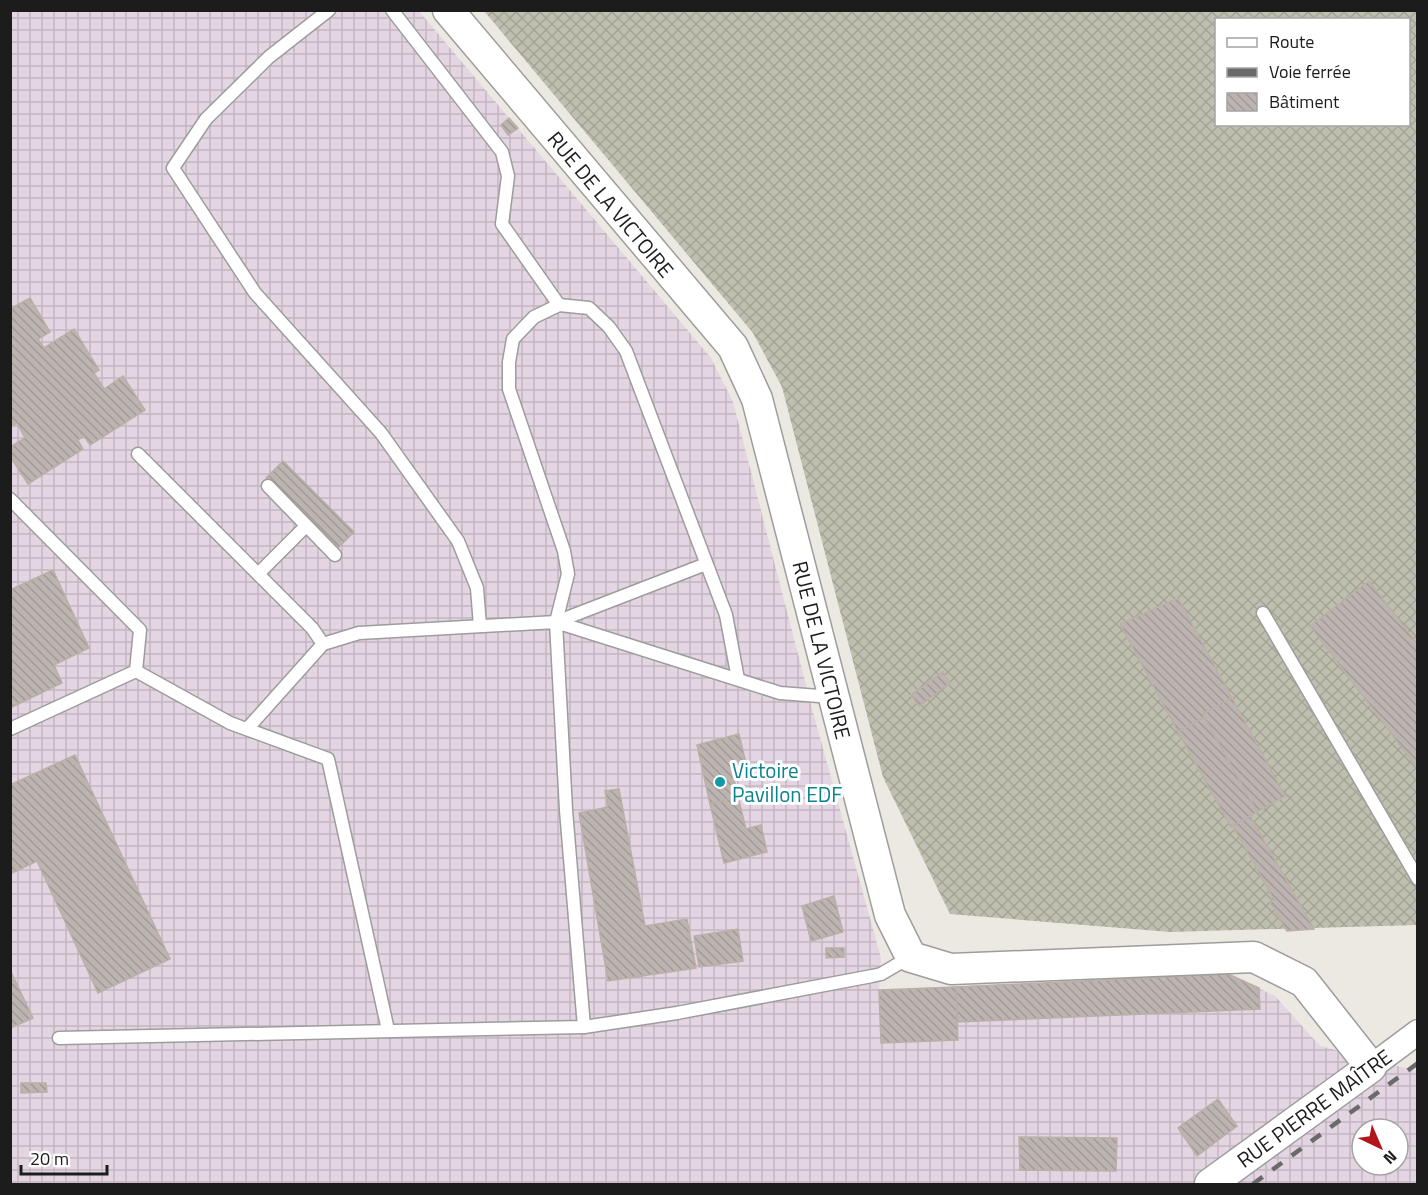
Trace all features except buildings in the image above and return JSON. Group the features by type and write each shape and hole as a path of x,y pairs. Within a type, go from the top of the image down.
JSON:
{"street":[{"name":"RUE DE LA VICTOIRE","path":"448,10 733,347 757,399 890,915 911,957"},
{"path":"911,957 951,969 1254,957 1304,982 1371,1066"},
{"name":"RUE PIERRE MAÎTRE","path":"1210,1185 1418,1032"}],"lane":[{"path":"328,10 269,57 206,119 173,168 255,293 381,433 458,541 477,588 480,626"},
{"path":"392,10 502,152 508,176 502,224 559,305"},
{"path":"584,1027 566,810 556,622 568,574 564,551 509,389 509,362 513,339 534,317 559,305 589,308 609,327 626,351 726,615 738,679"},
{"path":"138,454 312,628 323,644"},
{"path":"267,486 335,555"},
{"path":"10,499 140,630 136,671"},
{"path":"258,574 306,526"},
{"path":"247,729 323,644 359,633 556,622 706,564"},
{"path":"1263,613 1418,879"},
{"path":"556,622 780,693 834,697"},
{"path":"136,671 230,723 328,759 388,1030"},
{"path":"10,729 136,671"},
{"path":"58,1038 584,1027 677,1013 872,976 881,974 911,957"}],"shaded area":[{"path":"10,11 419,11 711,358 733,402 814,716 881,958 879,990 1228,974 1275,996 1320,1046 1417,1071 1417,1184 11,1184"},
{"path":"484,11 1417,11 1417,925 1170,932 950,914 883,777 782,387 753,333"}],"railway":[{"path":"1253,1184 1418,1063"}],"place":[{"name":"Victoire Pavillon EDF","path":"720,782"}]}
